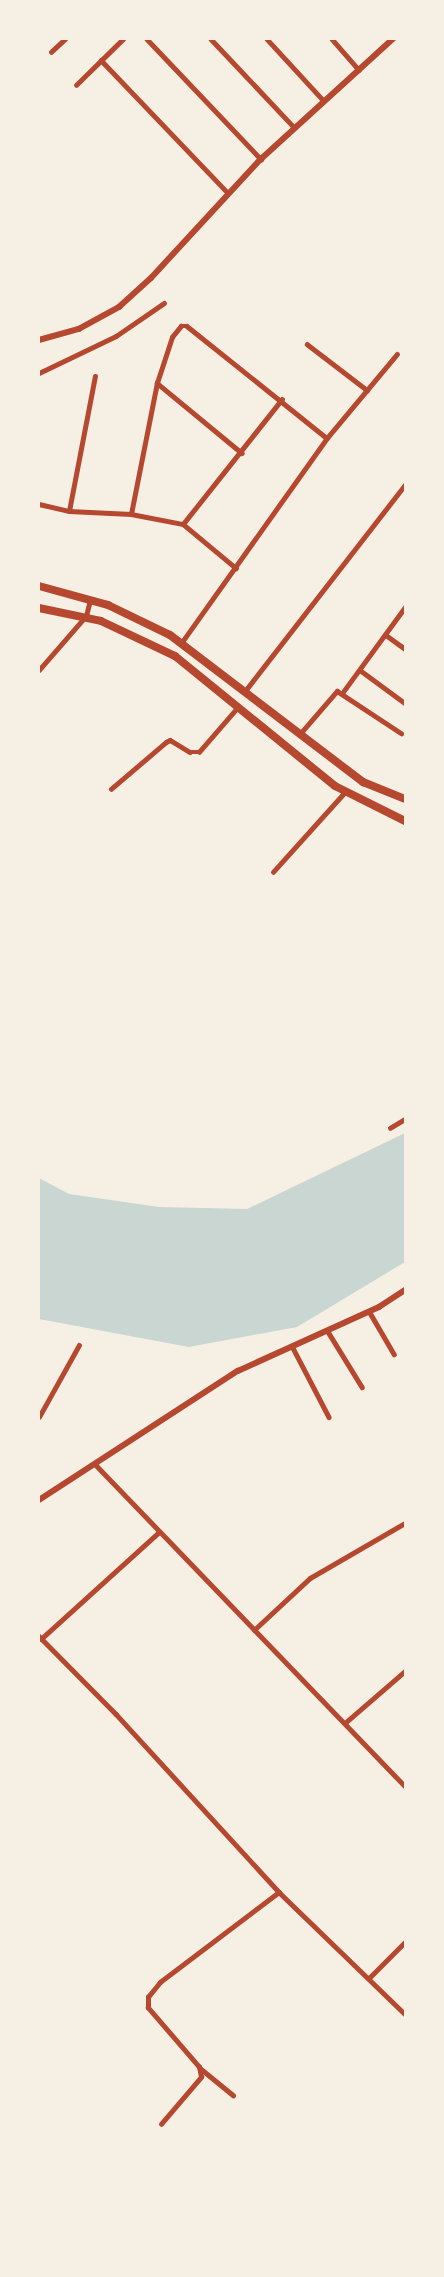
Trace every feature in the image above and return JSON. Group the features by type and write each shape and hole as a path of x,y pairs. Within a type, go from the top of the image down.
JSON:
{"main road":[{"path":"39,586 90,599 143,620 182,642 363,782 405,799"},
{"path":"39,608 86,616 132,634 175,656 346,791 405,820"}],"street":[{"path":"51,52 65,39"},
{"path":"76,85 123,39"},
{"path":"147,39 261,158"},
{"path":"211,39 294,127"},
{"path":"267,39 324,101"},
{"path":"332,39 359,70"},
{"path":"39,340 79,329 119,307 151,278 227,192 261,158 393,39"},
{"path":"101,60 227,192"},
{"path":"39,374 116,336 164,303"},
{"path":"131,514 157,383 172,337 181,326 187,326 282,399 327,438"},
{"path":"307,344 367,390"},
{"path":"182,642 327,438 397,354"},
{"path":"68,511 95,376"},
{"path":"157,383 242,453"},
{"path":"183,524 242,453 282,399"},
{"path":"246,691 405,485"},
{"path":"39,504 68,511 131,514 183,524 236,568"},
{"path":"39,670 86,616 90,599"},
{"path":"343,692 405,607"},
{"path":"386,635 405,649"},
{"path":"360,670 405,703"},
{"path":"299,734 333,692 343,692 401,733"},
{"path":"111,789 170,740 190,752 199,752 238,707"},
{"path":"273,872 346,791"},
{"path":"390,1128 405,1119"},
{"path":"39,1500 238,1371 370,1311 405,1290"},
{"path":"370,1311 394,1354"},
{"path":"327,1330 362,1387"},
{"path":"39,1417 79,1345"},
{"path":"292,1346 330,1417"},
{"path":"39,1406 43,1410"},
{"path":"95,1464 405,1786"},
{"path":"254,1630 310,1578 405,1523"},
{"path":"159,1532 40,1638 116,1714 279,1892 405,2014"},
{"path":"344,1723 405,1671"},
{"path":"233,2096 199,2068 148,2008 148,1996 160,1982 279,1892"},
{"path":"369,1978 405,1942"},
{"path":"161,2124 197,2085 201,2077 199,2068"}],"shaded area":[{"path":"405,1133 405,1262 297,1327 189,1347 39,1319 39,1178 69,1194 159,1207 247,1209"}]}
